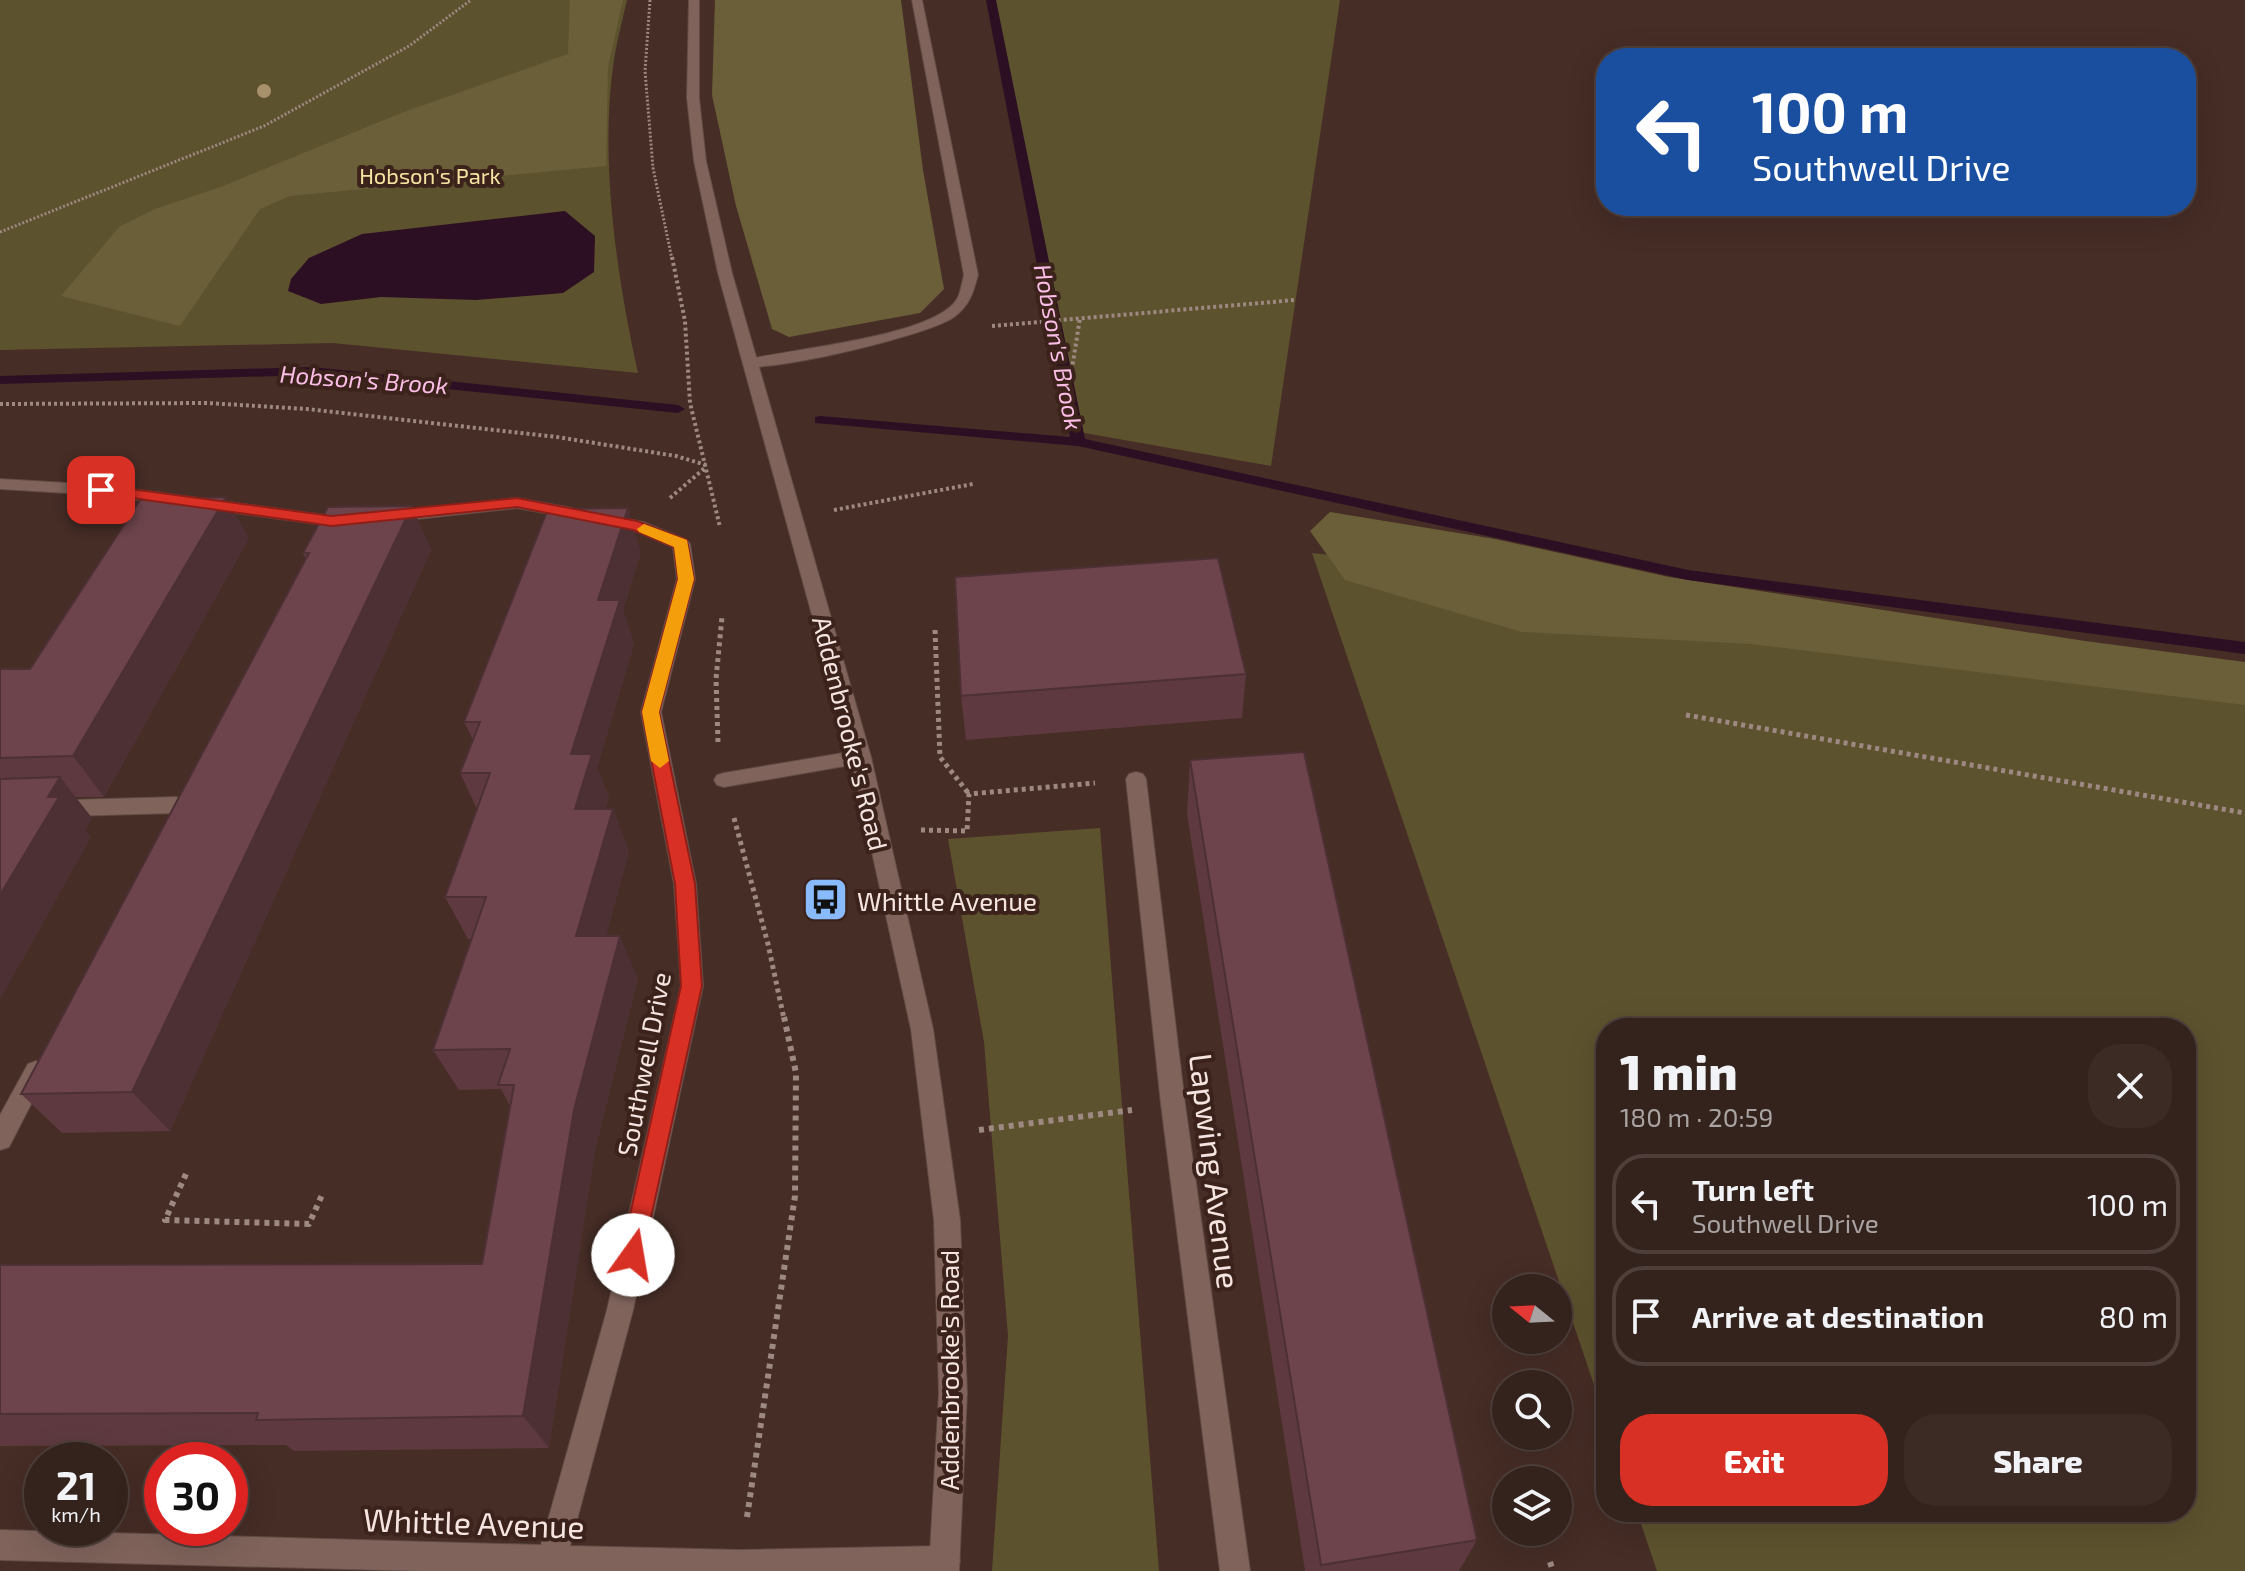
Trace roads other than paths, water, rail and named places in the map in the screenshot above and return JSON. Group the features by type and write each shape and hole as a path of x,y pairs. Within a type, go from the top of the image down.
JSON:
{"street":[{"name":"Addenbrooke's Road","path":"694,0 693,98 700,161 750,363 861,757 922,1029 947,1220 953,1393 945,1566"},
{"path":"750,363 895,334 944,319 963,303 971,275 917,0"},
{"name":"Southwell Drive","path":"0,484 132,493 328,528 517,503 637,526 681,544 686,579 651,712 685,884 692,986 620,1310 550,1566"},
{"path":"724,780 861,757"},
{"name":"Lapwing Avenue","path":"1136,779 1173,1104 1235,1571"},
{"path":"0,810 180,798 162,833"},
{"path":"0,1139 44,1055"},
{"name":"Whittle Avenue","path":"0,1545 550,1566 945,1566"}],"waterway":[{"name":"Hobson's Brook","path":"991,0 1078,442"},
{"name":"Hobson's Brook","path":"0,380 312,371 678,409"},
{"name":"Hobson's Brook","path":"820,420 1078,442"},
{"path":"1078,442 1688,575 2245,648"}],"place":[{"name":"Whittle Avenue","path":"826,900"}],"park label":[{"name":"Hobson's Park","path":"430,175"}]}
